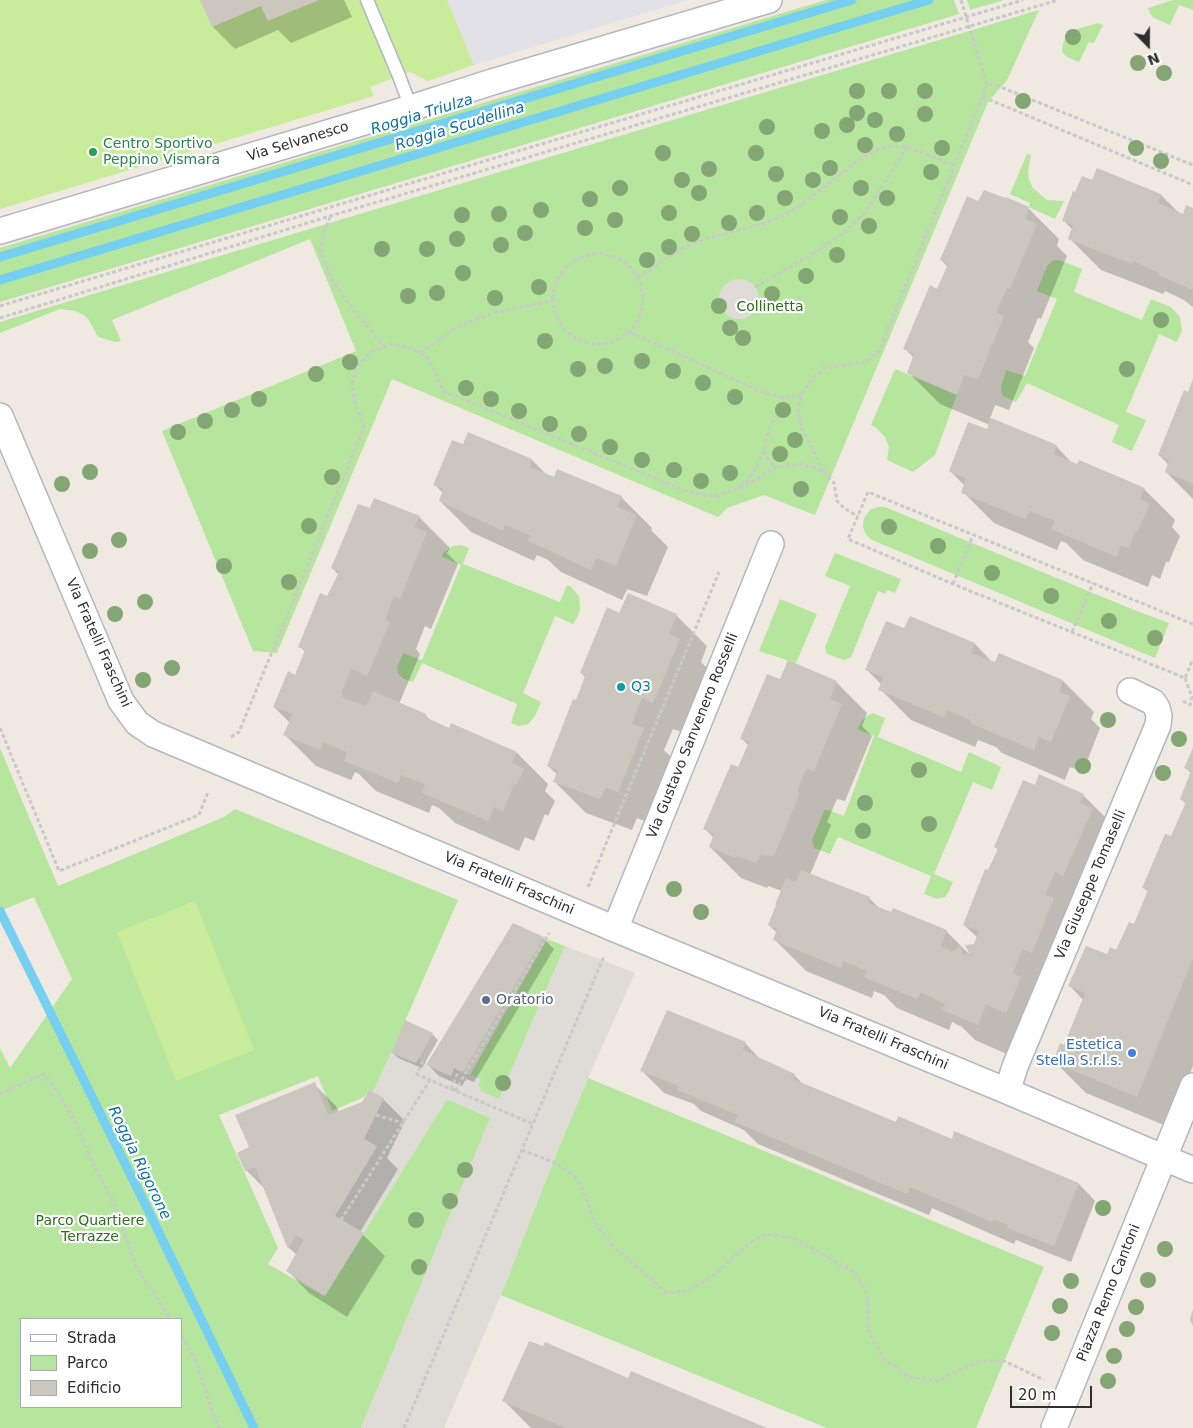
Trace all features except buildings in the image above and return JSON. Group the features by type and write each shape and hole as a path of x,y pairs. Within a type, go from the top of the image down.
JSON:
{"street":[{"name":"Via Selvanesco","path":"0,231 769,0"},
{"name":"Via Fratelli Fraschini","path":"0,416 121,700 137,723 153,734 1007,1090 1193,1170"},
{"name":"Via Gustavo Sanvenero Rosselli","path":"615,928 771,544"},
{"name":"Via Giuseppe Tomaselli","path":"1007,1090 1016,1064 1158,725 1159,716 1153,702 1130,691"},
{"name":"Piazza Remo Cantoni","path":"1054,1428 1193,1086"}],"lane":[{"path":"367,0 400,76 411,108"}],"path":[{"path":"858,516 845,509 837,501 834,483 824,472 802,429 798,413 801,395 812,379 824,368 866,362 879,351 988,85 961,0"},
{"path":"0,306 1023,0"},
{"path":"0,318 330,216 1058,0"},
{"path":"988,85 993,84 1193,165"},
{"path":"983,97 1193,185"},
{"path":"638,278 685,247 705,239 762,224 782,216 801,205 861,158 879,149 894,146 907,148 955,166"},
{"path":"755,288 821,249 846,231 865,213 907,148"},
{"path":"330,216 320,249 332,279 344,298 384,347"},
{"path":"587,254 603,254 617,258 629,266 638,278 643,292 643,306 638,320 630,332 618,340 604,345 589,345 576,340 563,330 555,317 552,301 554,286 561,271 573,261 587,254"},
{"path":"420,353 452,330 473,320 497,312 552,301"},
{"path":"630,332 762,392 783,398 801,395"},
{"path":"231,737 239,732 364,428 355,403 352,384 356,368 373,351 392,344 411,348 426,357 436,373 442,391 686,491 718,496 751,483 777,467 804,464 824,472"},
{"path":"735,489 747,481 756,468 783,398"},
{"path":"764,451 768,462 777,467"},
{"path":"1185,678 953,584 848,539 868,492 1193,624"},
{"path":"953,584 973,535"},
{"path":"588,887 719,572"},
{"path":"1072,632 1093,583"},
{"path":"1190,705 1192,697 1185,678 1193,659"},
{"path":"0,728 59,871 199,815 208,792"},
{"path":"456,1091 549,933"},
{"path":"404,1428 604,956"},
{"path":"423,1061 417,1074 533,1124"},
{"path":"450,1089 459,1070"},
{"path":"0,1094 43,1074 58,1092 75,1122 93,1164 115,1206 136,1267 170,1318"},
{"path":"341,1220 430,1080"},
{"path":"376,1115 403,1123"},
{"path":"522,1150 553,1162 574,1175 585,1194 594,1222 614,1247 667,1293 687,1292 704,1282 712,1277 748,1243 767,1234 796,1239 854,1272 868,1293 869,1333 884,1360 909,1377 938,1381 982,1361 1004,1361 1069,1392"},
{"path":"182,1338 194,1358 214,1417 220,1428"}],"shaded area":[{"path":"447,0 688,0 474,65"},
{"path":"739,279 753,285 759,299 753,313 739,319 725,313 719,299 725,285"},
{"path":"565,946 635,973 553,1162 501,1295 444,1428 361,1428 490,1118 447,1099 364,1233 335,1216 377,1147 364,1139 384,1098 373,1092 391,1053 416,1063 419,1058 427,1063 426,1066 451,1076 454,1068 481,1079 478,1086 481,1087 480,1091 499,1099"}],"green space":[{"name":"Centro Sportivo Peppino Vismara","path":"0,0 447,0 474,65 428,81 410,72 370,87 374,96 0,209"},
{"path":"826,0 954,0 959,14 0,302 0,248"},
{"path":"967,0 1004,0 970,10"},
{"path":"1173,0 1193,0 1193,10 1179,5 1170,25 1151,15 1148,8"},
{"name":"Collinetta","path":"1039,10 1007,80 988,102 815,515 764,495 727,508 718,517 392,379 277,653 253,651 162,431 356,351 310,239 112,320 121,341 116,342 98,337 89,320 84,315 75,311 60,309 0,333 0,322"},
{"path":"1098,23 1103,25 1094,43 1089,42 1079,62 1067,57 1062,52 1063,43 1067,35 1074,30"},
{"path":"1027,154 1031,155 1028,173 1033,188 1047,200 1064,201 1055,219 1029,207 1030,203 1010,194"},
{"path":"1059,260 1082,269 1074,292 1142,320 1151,299 1171,307 1180,317 1182,330 1177,342 1159,334 1126,412 1146,420 1132,451 1112,442 1119,425 1027,383 1016,402 1003,396 1001,392 1006,370 1025,376 1057,299 1037,291 1047,266 1052,261"},
{"path":"895,369 957,395 935,455 913,472 887,460 889,447 885,437 871,425"},
{"path":"885,507 1169,623 1155,658 872,540 866,535 863,527 864,518 870,510"},
{"path":"461,545 469,548 463,564 560,602 567,585 579,596 580,609 573,624 555,616 523,693 541,702 535,716 528,724 519,726 511,723 517,704 422,663 413,682 403,679 398,673 397,667 403,653 422,660 461,565 442,557 443,553 453,546"},
{"path":"835,553 901,579 895,593 887,590 885,594 878,591 851,657 844,660 827,654 825,647 850,586 825,576"},
{"path":"780,599 817,614 796,663 759,651"},
{"path":"872,713 885,718 878,737 961,772 969,752 1001,767 992,790 973,782 934,874 953,882 945,897 937,899 924,894 931,876 838,837 830,854 814,848 812,840 825,809 844,816 874,736 857,729 863,719"},
{"name":"Parco Quartiere Terrazze","path":"0,748 58,886 224,817 235,809 458,900 373,1092 369,1090 364,1097 332,1111 318,1076 219,1115 278,1248 268,1264 324,1296 447,1099 491,1118 361,1428 0,1428 0,1048 10,1068 72,979 34,897 0,911"},
{"path":"195,901 254,1050 176,1081 117,932"},
{"path":"547,939 565,946 499,1099 479,1091 478,1086 470,1075"},
{"path":"588,1078 1044,1267 976,1428 827,1428 501,1295"}],"waterway":[{"name":"Roggia Triulza","path":"0,257 852,0"},
{"name":"Roggia Scudellina","path":"0,280 929,0"},
{"name":"Roggia Rigorone","path":"0,911 254,1428"}],"place":[{"name":"Centro Sportivo Peppino Vismara","path":"93,152"},
{"name":"Q3","path":"621,687"},
{"name":"Oratorio","path":"486,1000"},
{"name":"Estetica Stella S.r.l.s.","path":"1132,1053"}]}
